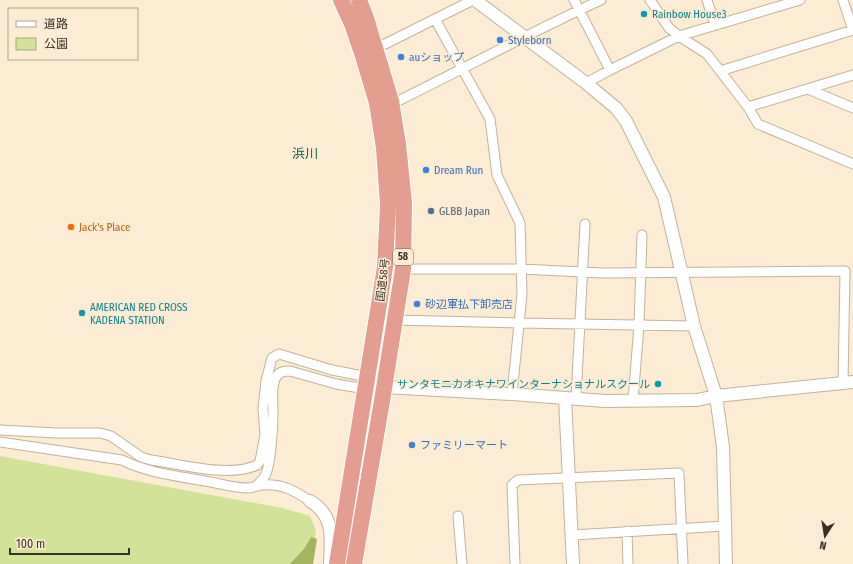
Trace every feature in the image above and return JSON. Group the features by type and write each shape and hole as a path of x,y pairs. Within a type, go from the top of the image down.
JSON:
{"highway":[{"name":"国道58号","path":"337,564 386,267 388,204 385,155 375,96 352,24 341,0"},
{"name":"国道58号","path":"354,564 403,269 404,203 398,144 390,101 366,18 359,0"}],"street":[{"path":"374,46 385,44 474,0 586,83 616,108 626,121 664,197 694,326 716,396 723,447 726,564"},
{"path":"574,0 610,70"},
{"path":"390,101 400,100 601,0"},
{"path":"650,0 669,28 707,54 748,107 758,124 853,164"},
{"path":"707,0 715,25"},
{"path":"586,83 679,36 800,0"},
{"path":"720,71 853,30 843,0"},
{"path":"434,19 490,119 497,175 520,223 520,269 522,294 512,394"},
{"path":"748,107 853,75"},
{"path":"808,89 853,108"},
{"path":"573,564 569,478 571,399 580,324 585,224"},
{"path":"634,401 639,325 642,235"},
{"path":"0,442 122,460 135,466 165,465 228,471 242,470 257,466 260,461 265,435 263,409 266,381 272,358 279,354 332,370 367,383 384,387 512,394 571,399 634,401 697,400 716,396 848,382 845,271 582,272 520,269 403,269"},
{"path":"395,320 694,326"},
{"path":"256,486 263,480 268,466 272,431 272,396 275,379 279,373 290,371 336,384 367,383"},
{"path":"0,430 57,433 100,433 111,436 151,460 165,465 190,478 248,488 272,484 283,486 318,506 325,514 332,534 330,564"},
{"path":"515,564 512,485 518,480 679,473 683,564"},
{"path":"458,516 462,564"},
{"path":"572,535 725,526"},
{"path":"627,532 628,564"}],"green space":[{"path":"0,456 282,508 310,516 316,531 311,564 0,564"},
{"path":"311,537 317,539 313,564 290,564 304,549"}],"place":[{"name":"Rainbow House3","path":"644,14"},
{"name":"Styleborn","path":"500,40"},
{"name":"auショップ","path":"401,57"},
{"name":"Dream Run","path":"426,170"},
{"name":"GLBB Japan","path":"431,211"},
{"name":"Jack's Place","path":"71,227"},
{"name":"砂辺軍払下卸売店","path":"417,304"},
{"name":"AMERICAN RED CROSS KADENA STATION","path":"82,313"},
{"name":"サンタモニカオキナワインターナショナルスクール","path":"658,384"},
{"name":"ファミリーマート","path":"412,445"}],"district":[{"name":"浜川","path":"305,153"}]}
